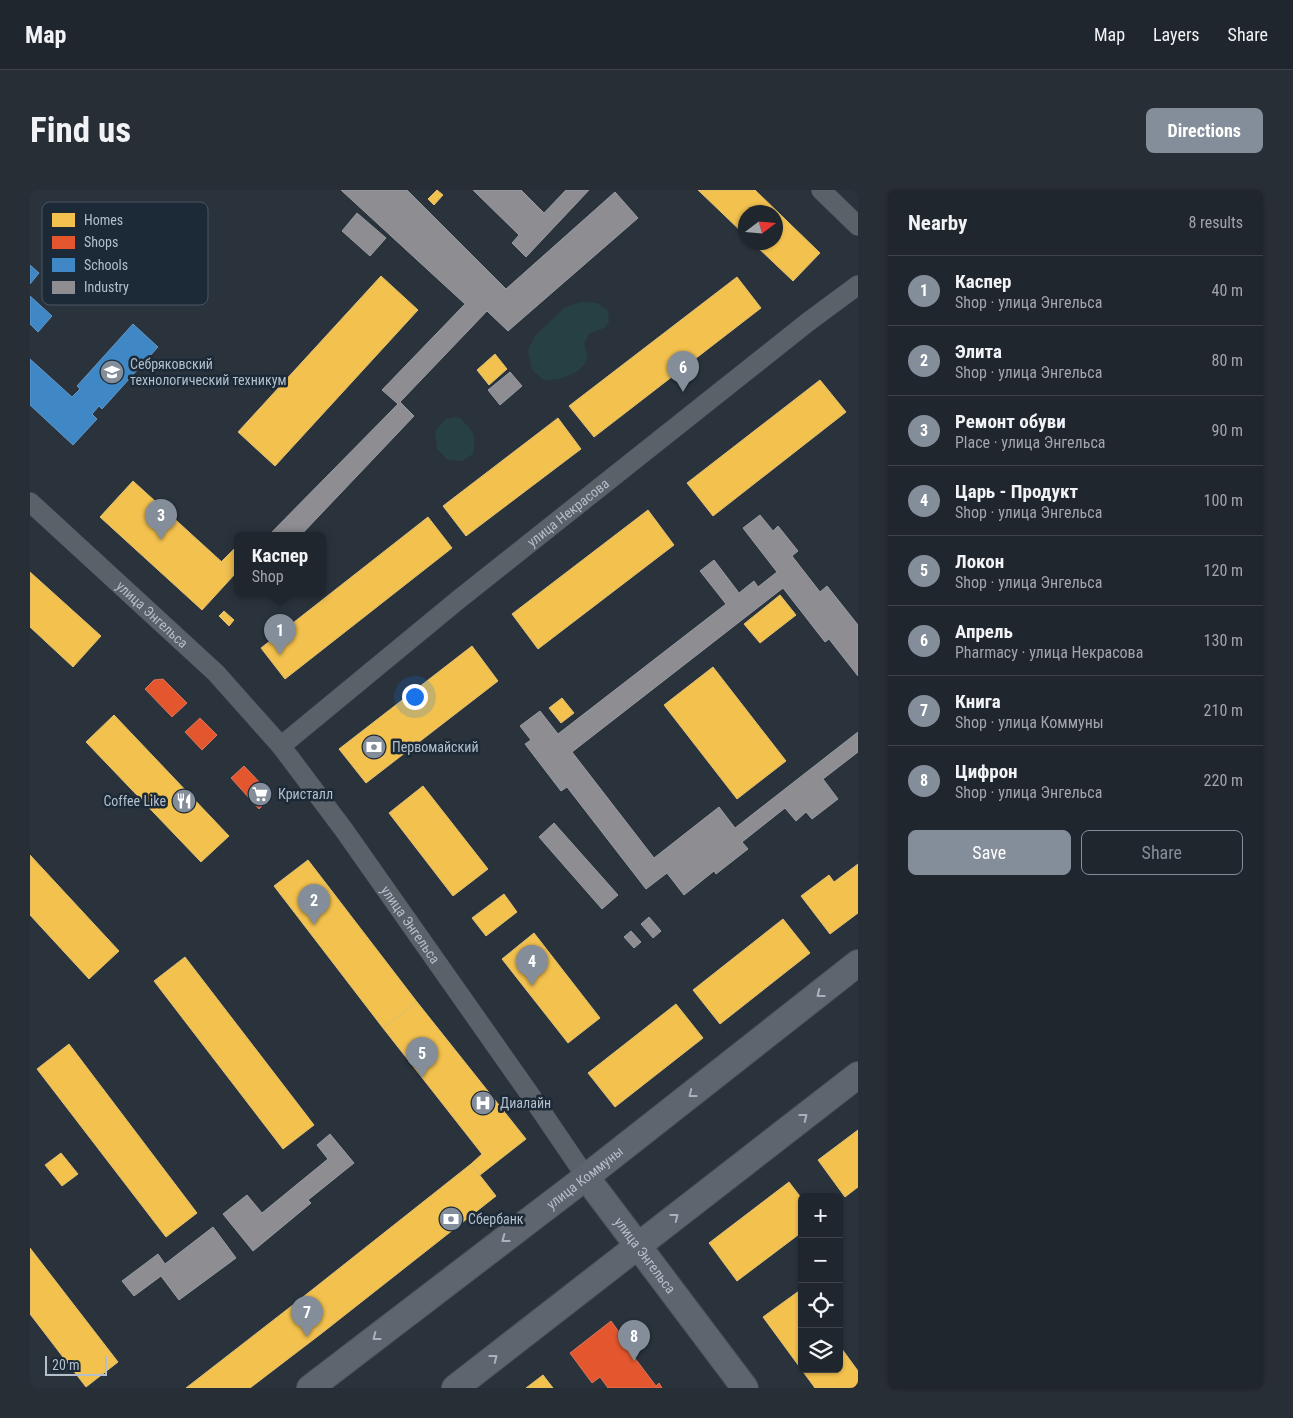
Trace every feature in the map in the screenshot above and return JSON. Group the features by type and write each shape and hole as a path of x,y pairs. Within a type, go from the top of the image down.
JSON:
{"street":[{"path":"821,190 858,226"},
{"name":"улица Некрасова","path":"281,746 458,600 808,322 858,285"},
{"name":"улица Энгельса","path":"30,502 216,673 281,746 356,846 586,1177 745,1388"},
{"name":"улица Коммуны","path":"310,1388 586,1177 858,963"},
{"path":"455,1388 858,1075"}],"green space":[{"path":"581,302 597,303 608,310 609,322 604,328 589,334 584,343 587,358 582,367 567,376 544,380 532,370 528,351 534,337 564,308"},
{"path":"458,417 467,425 474,437 473,454 462,461 448,460 437,449 435,431 446,419"}],"building: Homes":[{"path":"437,190 443,195 434,205 428,199"},
{"path":"698,190 755,190 770,205 738,205 738,228"},
{"path":"783,217 820,253 793,281 760,250 783,250"},
{"path":"381,276 418,310 275,466 238,432"},
{"path":"737,277 761,308 594,437 569,406"},
{"path":"495,354 507,369 489,385 477,370"},
{"path":"820,380 846,412 713,516 687,483"},
{"path":"558,418 581,449 466,536 443,506"},
{"path":"133,481 234,575 202,610 100,517"},
{"path":"648,510 674,545 538,649 512,614"},
{"path":"428,517 452,548 285,679 261,648"},
{"path":"234,549 234,574 221,562"},
{"path":"30,572 101,636 73,667 30,627"},
{"path":"780,595 796,615 760,643 744,624"},
{"path":"224,611 234,620 229,626 219,616"},
{"path":"472,646 498,681 366,783 339,749"},
{"path":"713,667 786,761 737,799 664,705"},
{"path":"562,698 574,713 561,723 549,708"},
{"path":"114,715 229,836 201,862 86,742"},
{"path":"423,786 488,869 453,896 389,813"},
{"path":"30,855 119,951 89,979 30,915"},
{"path":"308,860 417,1002 383,1028 274,886"},
{"path":"858,864 858,913 830,934 801,896 829,875 834,882"},
{"path":"504,894 517,912 486,936 472,918"},
{"path":"783,919 810,953 720,1024 693,990"},
{"path":"534,933 600,1018 568,1043 502,959"},
{"path":"185,957 314,1125 283,1149 154,981"},
{"path":"417,1002 526,1139 480,1175 471,1164 482,1154 383,1028"},
{"path":"676,1004 703,1038 615,1107 588,1073"},
{"path":"69,1044 197,1213 166,1237 37,1069"},
{"path":"858,1130 858,1187 845,1197 818,1160"},
{"path":"61,1153 78,1174 62,1186 45,1165"},
{"path":"471,1164 496,1196 322,1333 298,1301"},
{"path":"789,1182 798,1194 798,1235 737,1281 709,1243"},
{"path":"30,1248 118,1362 86,1387 30,1314"},
{"path":"798,1292 798,1365 763,1317"},
{"path":"298,1301 322,1333 250,1388 186,1388"},
{"path":"843,1350 858,1371 858,1384 853,1388 815,1388 804,1373 843,1373"},
{"path":"543,1375 553,1388 526,1388"}],"building: Shops":[{"path":"163,679 187,703 172,717 145,689 154,680"},
{"path":"200,718 217,735 202,750 185,732"},
{"path":"244,766 266,789 266,802 259,809 231,778"},
{"path":"611,1321 627,1343 625,1345 656,1386 659,1383 662,1388 608,1388 600,1377 592,1383 570,1353"}],"building: Schools":[{"path":"30,265 39,273 30,284"},
{"path":"30,296 52,316 38,332 30,324"},
{"name":"Себряковский технологический техникум","path":"133,324 158,347 102,409 99,406 92,414 97,419 73,445 30,405 30,359 72,397 80,389 77,386"}],"building: Industry":[{"path":"341,190 407,190 506,289 615,192 638,218 508,331 487,311 400,402 414,416 304,532 272,532 398,404 382,390 465,304"},
{"path":"473,190 521,190 544,213 566,190 589,190 526,257 512,243 519,235"},
{"path":"357,213 386,238 370,256 342,231"},
{"path":"510,372 522,386 500,405 488,390"},
{"path":"760,515 773,531 778,526 798,551 792,556 820,592 827,586 858,625 858,676 829,639 825,642 783,588 572,752 654,858 719,807 735,828 858,732 858,752 823,779 838,799 812,819 806,812 796,821 785,808 742,842 748,849 716,874 714,871 684,895 667,873 646,889 567,787 561,791 525,744 531,740 520,726 540,711 558,734 726,604 700,571 714,560 739,593 754,581 758,587 777,572 743,528"},
{"path":"554,823 618,895 602,909 539,837"},
{"path":"649,917 661,931 653,938 641,924"},
{"path":"631,931 641,942 634,948 624,937"},
{"path":"330,1134 354,1163 308,1200 311,1203 253,1251 223,1214 247,1195 262,1213 328,1159 317,1145"},
{"path":"213,1227 236,1258 179,1300 161,1276 134,1296 122,1281 158,1254 165,1264"}],"place":[{"name":"Себряковский технологический техникум","path":"112,372"},
{"name":"Апрель","path":"683,392"},
{"name":"Ремонт обуви","path":"161,540"},
{"name":"Каспер","path":"280,655"},
{"name":"Первомайский","path":"374,747"},
{"name":"Кристалл","path":"260,794"},
{"name":"Coffee Like","path":"184,801"},
{"name":"Элита","path":"314,925"},
{"name":"Царь - Продукт","path":"532,986"},
{"name":"Локон","path":"422,1078"},
{"name":"Диалайн","path":"483,1103"},
{"name":"Сбербанк","path":"451,1219"},
{"name":"Книга","path":"307,1337"},
{"name":"Цифрон","path":"634,1361"}]}
